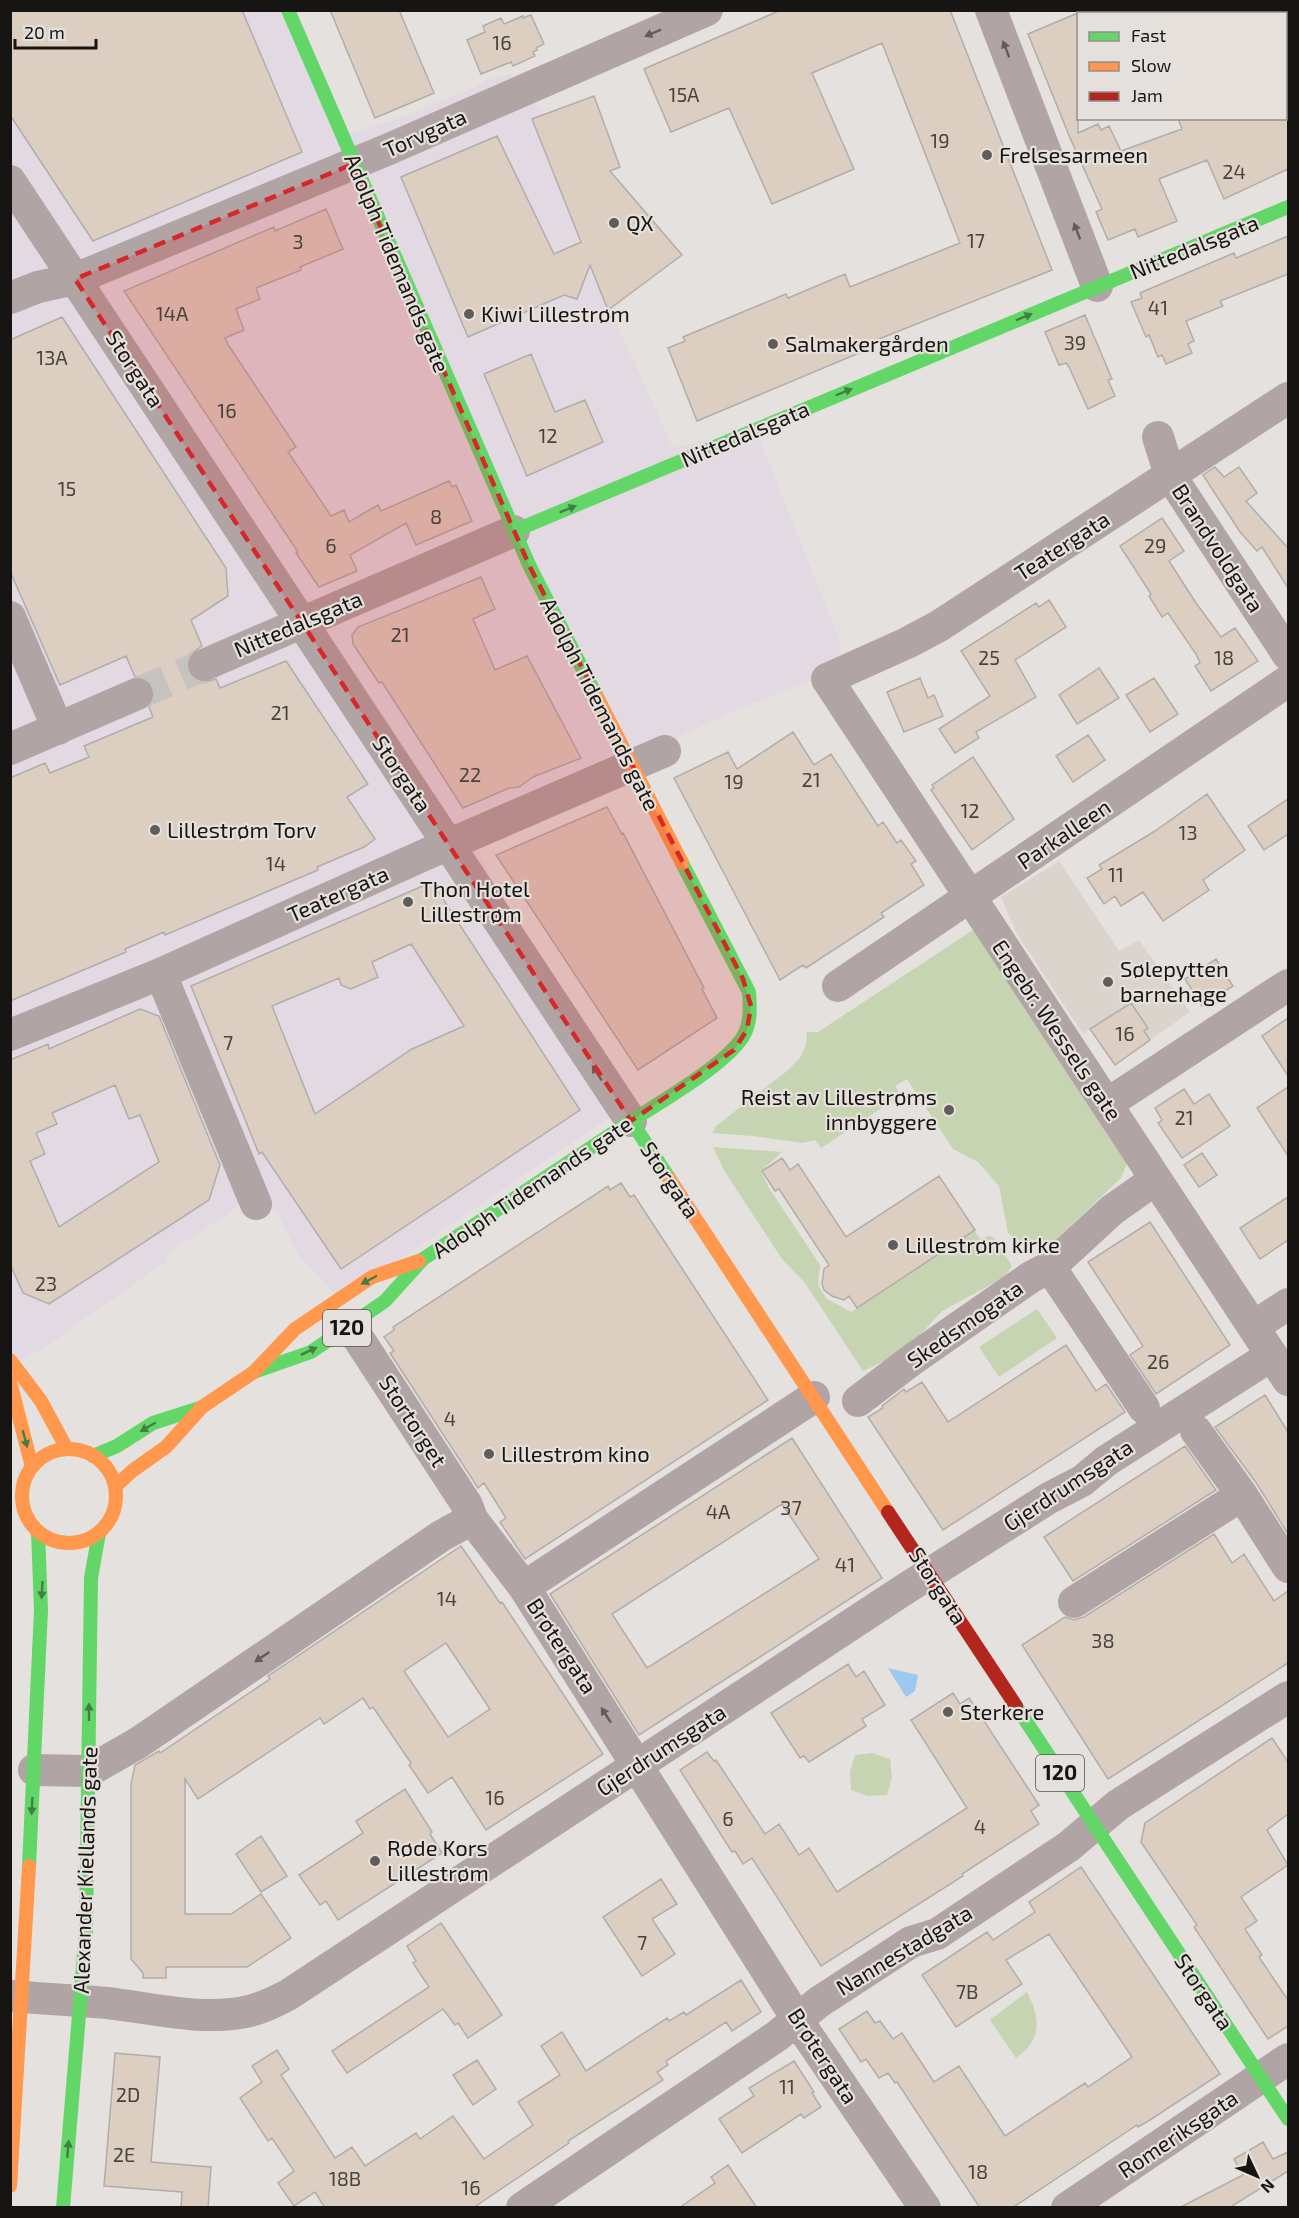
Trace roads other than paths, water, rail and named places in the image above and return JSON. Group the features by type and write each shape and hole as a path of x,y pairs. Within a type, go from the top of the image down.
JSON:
{"main road":[{"name":"Adolph Tidemands gate","path":"115,1487 142,1463 166,1447 202,1407 254,1372 295,1329 372,1277 423,1259 631,1121 734,1050 747,1030 751,1018 752,1006 743,979 542,592 353,164 288,10"},
{"name":"Nittedalsgata","path":"514,531 1288,207"},
{"name":"Storgata","path":"631,1121 1288,2120"},
{"name":"Adolph Tidemands gate","path":"254,1372 311,1352 385,1301 423,1259"},
{"path":"10,1360 41,1401 67,1449"},
{"path":"10,1382 32,1467"},
{"name":"Adolph Tidemands gate","path":"93,1456 117,1446 153,1423 202,1407"},
{"path":"67,1449 93,1456 108,1469 115,1487 114,1512 108,1523 99,1533 79,1543 57,1542 38,1532 30,1522 22,1500 26,1477 32,1467 48,1454 67,1449"},
{"path":"10,2186 16,1997 34,1770 42,1577 38,1532"},
{"name":"Alexander Kiellands gate","path":"63,2208 82,2001 89,1854 92,1578 99,1533"}],"street":[{"name":"Torvgata","path":"10,298 38,287 75,279 353,164 707,10"},
{"path":"991,10 1097,286"},
{"name":"Storgata","path":"10,181 300,623 450,845 609,1091 631,1121"},
{"name":"Teatergata","path":"827,679 908,643 939,626 1288,398"},
{"name":"Brandvoldgata","path":"1158,437 1170,476 1288,655"},
{"name":"Nittedalsgata","path":"204,665 514,531"},
{"path":"10,617 58,729"},
{"name":"Engebr. Wessels gate","path":"827,679 1280,1367"},
{"name":"Parkalleen","path":"838,986 1288,681"},
{"path":"10,749 137,694"},
{"name":"Teatergata","path":"10,1035 160,974 665,751"},
{"path":"1107,1104 1288,985"},
{"path":"167,989 256,1204"},
{"name":"Skedsmogata","path":"858,1401 913,1359 1031,1276 1050,1267 1112,1210 1156,1179"},
{"path":"1050,1267 1144,1408"},
{"path":"1253,1327 1288,1304"},
{"name":"Stortorget","path":"349,1326 468,1505 472,1519"},
{"name":"Gjerdrumsgata","path":"16,1997 82,2001 195,2014 244,2013 266,2006 288,1995 1048,1498 1082,1481 1106,1461 1280,1367"},
{"path":"524,1587 814,1397"},
{"path":"1196,1431 1242,1495 1288,1567"},
{"path":"1074,1602 1242,1495"},
{"path":"34,1770 89,1771 138,1743 441,1536 472,1519"},
{"name":"Brøtergata","path":"472,1519 524,1587 798,2019 925,2208"},
{"name":"Nannestadgata","path":"522,2208 777,2036 819,2002 911,1942 937,1934 1068,1847 1118,1805 1288,1697"},
{"name":"Romeriksgata","path":"1067,2208 1288,2059"}],"water":[{"path":"888,1668 918,1675 915,1691 906,1697"}],"tunnel":[{"path":"137,694 204,665"}],"place":[{"name":"Frelsesarmeen","path":"987,155"},
{"name":"QX","path":"614,223"},
{"name":"Kiwi Lillestrøm","path":"469,314"},
{"name":"Salmakergården","path":"773,344"},
{"name":"Lillestrøm Torv","path":"155,830"},
{"name":"Thon Hotel Lillestrøm","path":"408,902"},
{"name":"Sølepytten barnehage","path":"1108,982"},
{"name":"Reist av Lillestrøms innbyggere","path":"949,1110"},
{"name":"Lillestrøm kirke","path":"893,1245"},
{"name":"Lillestrøm kino","path":"489,1454"},
{"name":"Sterkere","path":"948,1712"},
{"name":"Røde Kors Lillestrøm","path":"375,1861"}]}
